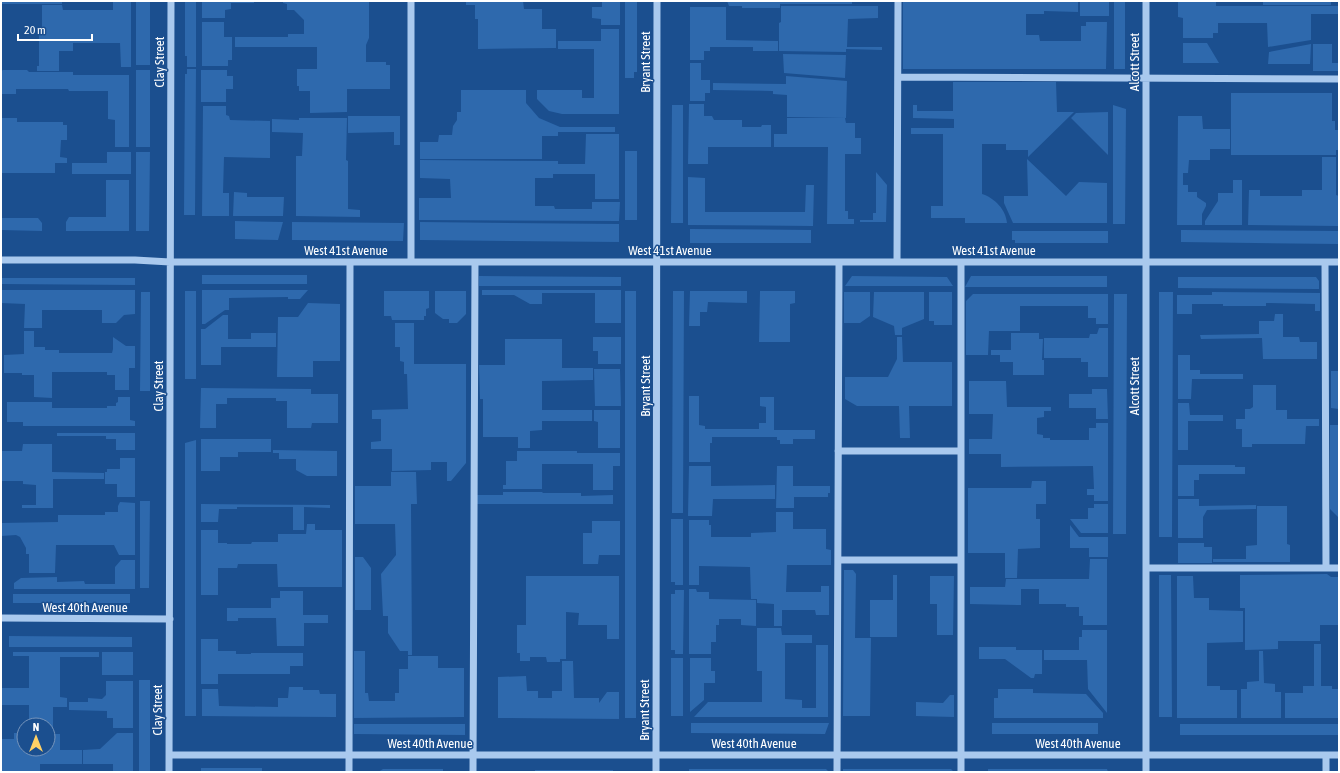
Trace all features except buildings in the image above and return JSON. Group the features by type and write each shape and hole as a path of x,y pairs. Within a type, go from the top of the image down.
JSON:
{"street":[{"name":"Clay Street","path":"169,772 171,1"},
{"path":"412,1 412,262"},
{"name":"Bryant Street","path":"656,772 657,1"},
{"path":"897,262 898,1"},
{"name":"Alcott Street","path":"1146,1 1146,772"},
{"path":"898,77 1339,79"},
{"name":"West 41st Avenue","path":"1,260 135,260 170,262 1339,262"},
{"path":"349,772 350,262"},
{"path":"473,772 476,262"},
{"path":"837,772 839,262"},
{"path":"961,262 961,772"},
{"path":"1325,262 1326,568"},
{"path":"838,451 961,451"},
{"path":"838,560 961,560"},
{"path":"1146,568 1339,568"},
{"name":"West 40th Avenue","path":"1,618 170,619"},
{"name":"West 40th Avenue","path":"169,755 1339,755"},
{"path":"1326,755 1326,772"}],"shaded area":[{"path":"1,1 62,1 62,4 1,4"},
{"path":"113,1 131,1 131,67 121,67 120,43 73,43 73,51 59,51 59,71 37,71 37,66 39,66 39,32 42,31 42,5 62,5 63,10 113,10"},
{"path":"136,1 150,1 150,65 136,65"},
{"path":"185,1 196,1 196,67 187,67 187,56 185,56"},
{"path":"202,1 254,1 254,3 231,3 231,9 225,10 225,18 202,18"},
{"path":"283,1 369,1 369,38 366,45 366,62 386,62 386,65 390,65 390,89 347,89 347,112 310,113 310,91 299,91 299,86 297,86 297,69 317,69 317,47 235,47 235,37 288,37 288,34 304,34 304,20 294,10 287,10 287,4 283,3"},
{"path":"466,1 523,1 524,9 542,9 542,29 556,29 556,48 478,49 478,19 475,19 475,5 466,5"},
{"path":"602,1 620,1 620,25 601,25 601,19 592,18 592,7 602,7"},
{"path":"625,1 637,1 637,72 634,72 634,78 625,78"},
{"path":"727,1 852,1 852,4 780,4 780,8 742,8 742,6 729,6"},
{"path":"903,1 1078,1 1078,12 1044,11 1044,14 1026,14 1026,35 1039,35 1040,41 1081,41 1081,26 1086,26 1086,22 1107,22 1106,69 903,69"},
{"path":"1080,1 1109,1 1109,16 1080,16"},
{"path":"1114,1 1125,1 1125,69 1114,69"},
{"path":"1178,1 1216,1 1216,6 1339,6 1339,14 1311,14 1311,40 1268,47 1267,23 1218,23 1218,33 1213,33 1213,38 1183,38 1183,18 1178,17"},
{"path":"1263,1 1339,2 1331,2 1331,5 1263,5"},
{"path":"781,6 878,6 878,18 848,19 847,47 882,47 882,50 846,49 846,52 779,51 779,23 781,22"},
{"path":"690,7 726,7 726,40 778,41 778,51 753,51 753,47 710,47 710,51 704,51 704,60 690,60"},
{"path":"202,22 224,22 224,37 232,37 232,60 228,60 228,66 202,66"},
{"path":"601,29 619,29 619,114 562,114 549,111 537,99 537,90 582,90 582,98 594,98 594,49 558,49 558,41 601,41"},
{"path":"1183,43 1207,43 1219,63 1183,63"},
{"path":"1311,44 1310,64 1268,64 1269,52"},
{"path":"1313,44 1332,44 1332,63 1339,63 1339,71 1313,71"},
{"path":"783,54 846,55 845,78 784,73"},
{"path":"690,63 701,63 701,80 710,80 710,93 705,93 705,101 690,101"},
{"path":"187,69 196,69 195,215 184,215 185,74 187,74"},
{"path":"27,70 29,72 73,72 73,75 129,75 129,147 115,147 115,120 108,119 108,91 16,89 16,94 1,94 1,71"},
{"path":"136,70 150,70 150,147 136,147"},
{"path":"201,70 227,70 227,76 233,76 233,89 226,89 226,102 201,102"},
{"path":"786,76 847,81 846,118 787,117 787,95 773,94 773,91 713,90 713,83 786,84"},
{"path":"953,82 1056,82 1057,112 1074,112 1028,157 1028,150 1006,150 1006,144 982,144 982,194 991,198 999,205 1007,223 965,223 965,218 931,218 931,206 943,206 943,134 911,134 911,128 954,128 954,119 913,118 913,105 917,105 917,111 953,111"},
{"path":"461,90 526,90 526,103 539,118 560,127 615,127 615,132 558,132 558,136 542,136 542,159 420,159 420,142 438,142 439,135 452,135 453,126 457,120 457,112 461,112"},
{"path":"1231,93 1332,93 1332,121 1335,121 1335,130 1339,130 1339,150 1336,150 1336,155 1231,155"},
{"path":"689,104 704,104 704,116 712,116 714,120 742,120 742,127 761,127 762,125 771,125 771,147 708,147 708,164 688,164"},
{"path":"672,105 683,105 683,223 671,223"},
{"path":"1113,105 1126,109 1125,224 1113,224"},
{"path":"203,106 226,106 226,115 229,116 230,120 270,121 270,158 224,157 223,193 229,193 229,216 202,216"},
{"path":"1108,112 1108,155 1071,118 1076,113"},
{"path":"348,116 400,116 400,145 394,145 394,132 348,133"},
{"path":"1178,116 1202,116 1203,129 1230,129 1230,149 1210,149 1210,160 1189,160 1188,173 1183,173 1183,185 1188,185 1188,192 1197,192 1197,197 1206,203 1202,214 1202,225 1177,225"},
{"path":"1,118 17,118 17,122 63,122 63,125 67,125 67,140 61,140 60,157 67,158 67,163 55,163 55,173 1,173"},
{"path":"299,118 347,118 346,160 348,161 348,209 360,210 360,217 296,216 296,156 302,156 303,133 272,132 272,119 299,120"},
{"path":"787,118 845,118 846,123 855,123 855,138 861,138 861,154 845,154 845,211 848,211 848,219 854,219 854,224 827,224 828,147 774,147 774,134 787,134"},
{"path":"586,134 619,134 619,199 595,199 595,174 553,174 553,178 535,178 535,206 554,206 555,209 592,209 592,202 620,202 619,221 419,220 419,198 451,198 450,179 420,178 420,160 558,161 558,164 585,164"},
{"path":"625,151 637,151 637,220 625,220"},
{"path":"107,152 131,152 131,174 72,174 72,163 107,163"},
{"path":"136,152 150,152 149,231 136,231"},
{"path":"1322,157 1336,157 1336,195 1339,196 1339,226 1248,225 1249,190 1260,190 1260,196 1302,196 1302,190 1322,190"},
{"path":"1027,159 1066,196 1079,182 1107,183 1107,223 1013,223 1004,203 1004,196 1028,196"},
{"path":"876,172 887,185 886,222 860,222 860,220 873,220 873,213 876,213"},
{"path":"688,177 705,178 705,212 805,212 806,185 814,185 813,226 688,225"},
{"path":"1,178 2,218 38,218 42,223 42,231 1,230"},
{"path":"106,180 129,180 129,231 66,231 66,222 69,217 106,217"},
{"path":"1233,180 1242,180 1242,225 1205,225 1205,221 1218,201 1218,193 1233,193"},
{"path":"234,192 247,193 247,197 284,197 283,216 233,216"},
{"path":"235,221 283,222 278,240 235,239"},
{"path":"292,222 404,223 403,241 292,240"},
{"path":"420,222 619,224 619,242 420,240"},
{"path":"690,229 811,230 811,243 690,243"},
{"path":"1181,230 1339,231 1339,244 1181,242"},
{"path":"1012,231 1108,231 1108,243 1015,243 1015,240 1012,240"},
{"path":"202,275 307,275 307,284 202,284"},
{"path":"479,276 621,277 621,286 479,286"},
{"path":"852,276 947,277 953,286 845,286"},
{"path":"971,276 1107,276 1107,287 965,287"},
{"path":"1178,277 1316,277 1319,281 1319,289 1178,288"},
{"path":"1,278 135,278 135,285 1,284"},
{"path":"1,290 135,290 135,314 124,315 116,323 102,323 102,310 42,310 42,328 24,328 25,304 1,303"},
{"path":"202,290 308,290 300,299 288,299 288,297 229,298 229,310 225,310 205,324 202,324"},
{"path":"482,290 621,290 621,323 595,323 595,293 542,293 542,304 530,304 514,295 482,295"},
{"path":"185,291 196,291 196,379 185,379"},
{"path":"384,291 429,291 429,308 426,309 426,316 424,316 424,320 392,320 391,316 384,316"},
{"path":"435,291 466,291 466,314 457,323 449,323 449,319 443,319 435,313"},
{"path":"625,291 636,291 636,718 625,718"},
{"path":"673,291 684,291 683,513 672,513"},
{"path":"690,291 747,291 747,303 708,302 707,312 700,312 700,326 689,326"},
{"path":"760,291 795,291 795,303 790,304 790,342 759,342"},
{"path":"141,292 150,292 150,391 140,391"},
{"path":"844,292 870,292 870,316 860,323 844,323"},
{"path":"874,292 924,292 924,319 902,328 902,335 895,335 894,326 873,317"},
{"path":"929,292 952,292 952,325 934,325 934,321 929,321"},
{"path":"1159,292 1173,292 1172,537 1159,537"},
{"path":"1212,292 1320,293 1320,311 1315,311 1315,304 1266,303 1266,306 1223,306 1223,304 1192,304 1192,314 1177,314 1177,295 1212,295"},
{"path":"973,294 1108,294 1108,324 1096,324 1096,318 1088,318 1088,306 1020,306 1020,331 989,331 988,355 966,355 966,301"},
{"path":"1114,294 1127,294 1126,534 1113,534"},
{"path":"308,303 340,304 340,361 313,361 313,377 277,377 278,317 298,317"},
{"path":"1275,314 1283,314 1283,337 1299,337 1300,342 1317,342 1317,359 1263,359 1262,338 1201,339 1200,335 1259,334 1259,321 1274,321"},
{"path":"223,315 228,315 228,339 251,339 251,333 276,333 276,347 221,347 221,365 201,365 201,329 205,329"},
{"path":"395,323 414,323 414,364 466,364 466,463 451,481 447,481 447,462 431,462 431,470 392,471 392,449 371,449 371,442 381,441 381,419 372,419 372,410 408,409 407,374 404,374 404,362 400,361 400,347 395,347"},
{"path":"1099,328 1108,328 1108,377 1088,377 1088,362 1081,362 1081,358 1044,358 1044,338 1089,338 1090,334 1097,334"},
{"path":"24,331 34,331 34,347 45,347 45,350 59,350 59,353 112,353 113,337 126,346 135,346 135,368 129,368 129,390 115,390 115,375 107,375 107,372 52,372 52,398 34,397 34,375 4,373 4,355 24,354"},
{"path":"1011,333 1039,333 1039,339 1043,339 1042,360 1044,360 1044,375 1013,375 1013,362 1000,362 1000,355 991,355 991,350 1011,350"},
{"path":"593,337 621,337 621,364 598,364 598,351 593,351"},
{"path":"897,337 902,337 903,362 952,362 952,406 909,406 910,438 900,438 899,406 857,406 845,399 845,377 888,377 897,359"},
{"path":"505,339 562,339 562,368 593,368 593,380 542,381 542,410 592,410 592,421 542,421 542,430 530,431 530,448 518,448 518,437 483,437 483,399 480,399 479,365 505,365"},
{"path":"1178,355 1190,355 1190,370 1200,370 1200,374 1243,374 1243,379 1192,379 1191,399 1178,399"},
{"path":"594,369 620,369 621,406 595,406"},
{"path":"1331,371 1338,371 1339,409 1331,408"},
{"path":"969,381 1006,381 1007,407 1051,407 1051,411 1044,411 1044,417 1037,418 1037,434 1043,435 1043,438 1050,438 1050,440 1089,440 1089,428 1096,428 1096,423 1108,423 1108,501 1094,501 1094,495 1087,495 1087,489 1094,489 1093,466 1001,467 1001,454 969,454 969,439 992,439 993,414 969,414"},
{"path":"1253,385 1276,385 1276,410 1287,410 1287,419 1319,419 1319,426 1306,426 1305,444 1252,444 1252,447 1242,447 1242,429 1236,429 1236,419 1245,419 1245,409 1250,409 1253,407"},
{"path":"201,388 311,389 311,394 338,394 338,423 312,423 311,428 287,428 287,401 276,401 276,398 227,398 227,404 216,404 216,428 200,428"},
{"path":"1092,389 1107,389 1108,419 1096,419 1096,408 1069,408 1069,394 1092,394"},
{"path":"689,396 699,396 699,425 705,426 705,429 759,429 759,423 766,423 766,407 760,406 760,397 774,397 774,430 815,430 815,439 793,439 793,444 780,444 780,440 777,440 777,437 712,437 712,443 710,443 710,462 689,462"},
{"path":"118,397 130,397 130,420 135,421 135,426 23,426 23,422 7,422 7,402 52,402 52,408 107,408 107,406 116,406"},
{"path":"1178,403 1189,403 1190,415 1223,415 1223,421 1188,421 1188,450 1178,450"},
{"path":"594,410 620,410 620,448 598,448 598,422 594,421"},
{"path":"1330,425 1339,425 1339,517 1330,509"},
{"path":"57,433 135,433 135,450 116,450 116,439 106,439 106,436 57,436"},
{"path":"201,439 271,439 271,452 238,452 238,457 220,457 220,471 201,471"},
{"path":"196,440 196,716 185,716 185,443"},
{"path":"23,444 52,444 52,472 104,473 104,479 53,479 53,508 22,508 22,505 36,505 36,485 23,484 23,481 1,481 1,451 22,451"},
{"path":"273,450 337,451 337,476 307,476 296,470 296,459 279,459 279,453 273,453"},
{"path":"517,451 620,453 620,466 613,466 613,490 593,490 593,464 542,464 542,489 503,489 503,485 506,485 506,461 517,461"},
{"path":"120,458 135,458 135,497 117,497 117,484 105,484 105,472 107,472 107,469 120,469"},
{"path":"1178,465 1235,465 1235,467 1245,467 1245,474 1199,474 1199,480 1194,480 1194,496 1178,496"},
{"path":"689,466 711,466 711,486 775,485 775,499 713,499 712,516 688,516"},
{"path":"777,466 793,466 793,486 830,486 830,493 828,493 828,497 794,497 794,508 776,508"},
{"path":"391,472 416,472 417,504 411,504 412,655 408,655 408,651 400,651 388,633 388,616 383,616 381,574 396,555 395,524 355,524 355,486 391,486"},
{"path":"1032,481 1046,481 1046,504 1036,504 1036,519 1040,519 1040,548 1018,549 1017,578 1005,578 1005,553 968,553 968,488 1031,488"},
{"path":"503,492 581,493 581,496 613,495 613,504 476,504 476,495 503,495"},
{"path":"1178,499 1199,499 1199,506 1256,505 1256,509 1207,510 1203,517 1203,538 1178,538"},
{"path":"140,501 150,501 149,588 140,588"},
{"path":"120,502 135,503 135,555 119,555 114,545 56,545 55,573 29,573 29,554 26,554 26,548 20,537 16,535 1,536 1,523 58,522 58,515 105,515 105,512 118,512"},
{"path":"201,504 330,505 330,508 304,507 304,530 293,530 293,507 237,507 237,509 219,509 218,522 201,522"},
{"path":"1094,504 1108,504 1108,533 1081,533 1070,519 1088,519 1088,508 1094,508"},
{"path":"1257,506 1287,506 1287,544 1290,545 1290,562 1213,562 1213,559 1246,559 1246,546 1257,545"},
{"path":"776,512 793,512 793,529 826,529 826,549 831,550 831,565 787,565 786,592 821,592 821,586 829,586 829,615 816,615 815,610 782,610 782,626 774,626 774,604 757,603 757,599 751,599 750,567 699,566 699,585 689,585 689,520 709,520 709,525 711,525 711,537 751,537 751,533 776,532"},
{"path":"671,519 683,519 683,585 675,585 675,582 671,582"},
{"path":"592,521 620,521 620,555 599,555 598,564 583,564 583,533 592,533"},
{"path":"307,524 315,524 315,530 342,530 342,587 278,587 277,564 238,564 237,568 218,568 218,595 201,595 201,530 218,530 218,543 251,544 252,542 278,542 278,534 306,534"},
{"path":"1070,525 1079,537 1108,537 1108,557 1089,557 1089,548 1070,548"},
{"path":"1178,543 1204,543 1204,547 1212,547 1212,563 1178,563"},
{"path":"355,557 363,557 371,568 371,610 355,610"},
{"path":"1090,559 1107,559 1107,625 1083,625 1083,616 1079,616 1079,607 1066,607 1066,604 1039,604 1039,589 1021,589 1021,605 970,604 970,587 1005,587 1006,579 1089,579"},
{"path":"121,560 135,560 135,589 14,589 14,583 21,578 57,577 57,582 84,581 85,584 115,584 115,567"},
{"path":"844,570 853,570 856,574 855,638 871,638 870,716 843,716"},
{"path":"1327,574 1331,577 1339,577 1339,625 1320,625 1320,641 1278,641 1278,649 1245,650 1245,608 1240,608 1240,575"},
{"path":"893,575 897,575 897,637 870,637 870,600 893,600"},
{"path":"1159,575 1171,575 1172,717 1159,717"},
{"path":"526,576 619,576 619,639 607,639 607,625 578,625 579,613 566,612 566,659 560,659 560,662 547,662 546,657 530,657 530,661 520,661 520,653 517,653 517,625 526,625"},
{"path":"930,576 954,576 953,635 937,635 937,604 930,604"},
{"path":"1177,576 1193,576 1194,598 1209,598 1209,610 1243,611 1243,642 1207,643 1207,686 1220,686 1220,690 1237,690 1237,718 1177,718"},
{"path":"689,589 696,589 697,592 709,592 709,599 756,600 756,626 741,625 741,619 719,619 719,625 716,625 716,642 711,642 711,654 689,654"},
{"path":"675,590 684,590 683,654 675,654 675,650 671,650 671,594 675,594"},
{"path":"280,591 303,591 303,615 328,615 328,623 304,623 304,646 277,646 276,618 238,618 238,621 227,621 227,608 271,608 271,598 280,598"},
{"path":"13,594 130,594 130,603 13,603"},
{"path":"757,628 781,628 782,635 812,635 812,643 785,643 785,699 802,700 802,708 816,708 816,645 828,645 828,717 694,717 708,702 762,702 762,671 757,671"},
{"path":"1082,630 1107,630 1107,713 1088,689 1087,660 1044,660 1044,650 1079,650 1079,637 1082,637"},
{"path":"9,636 132,637 132,647 9,647"},
{"path":"201,639 218,639 218,651 236,651 236,654 303,653 303,666 290,666 290,674 218,674 218,684 201,684"},
{"path":"1314,644 1321,644 1321,686 1332,686 1332,689 1339,689 1339,718 1285,718 1285,693 1303,693 1303,686 1314,686"},
{"path":"979,647 1016,647 1016,650 1042,650 1042,674 1035,674 1034,678 1031,678 1005,659 979,659"},
{"path":"354,651 365,651 365,693 368,693 369,701 395,701 395,693 399,693 399,669 408,669 408,656 438,656 438,668 464,668 464,717 354,718"},
{"path":"1259,651 1263,651 1264,683 1275,684 1275,692 1281,692 1281,718 1241,718 1241,689 1247,689 1247,682 1259,681"},
{"path":"13,652 99,652 99,657 60,657 60,697 67,698 67,707 53,707 53,717 29,717 29,705 1,705 1,688 29,688 29,656 13,656"},
{"path":"102,652 133,652 133,675 102,675"},
{"path":"671,658 683,658 683,716 671,716"},
{"path":"690,658 711,658 711,671 715,671 715,683 704,683 704,700 690,712"},
{"path":"562,661 573,661 574,698 599,698 599,703 607,692 619,692 619,719 498,718 498,677 526,676 527,691 538,691 538,698 552,698 552,691 562,691"},
{"path":"139,680 150,680 150,772 139,772"},
{"path":"106,681 133,681 133,728 113,728 113,718 107,718 107,711 69,710 69,702 88,702 88,698 102,699 106,695"},
{"path":"289,687 303,687 303,690 319,690 320,694 336,694 336,717 202,716 202,689 218,689 219,706 278,707 278,698 288,698"},
{"path":"998,689 1033,689 1033,693 1086,694 1103,713 1103,718 994,718 994,698 998,698"},
{"path":"950,695 954,695 954,717 916,716 916,702 943,703"},
{"path":"691,723 829,723 825,734 691,733"},
{"path":"992,723 1098,723 1098,734 992,734"},
{"path":"354,724 465,724 465,735 354,734"},
{"path":"1180,724 1339,724 1339,735 1180,735"},
{"path":"14,733 16,733 16,757 56,757 56,734 60,734 60,750 82,750 82,764 40,764 40,772 1,772 1,739 14,739"},
{"path":"117,733 133,733 133,772 113,772 113,764 83,764 83,750 100,749"},
{"path":"201,768 262,768 262,772 201,772"},
{"path":"383,769 443,769 443,772 378,772"},
{"path":"689,769 826,769 829,772 689,772"},
{"path":"843,769 951,769 954,772 843,772"},
{"path":"988,769 1107,769 1108,772 988,772"},
{"path":"535,770 613,770 613,772 535,772"}]}
